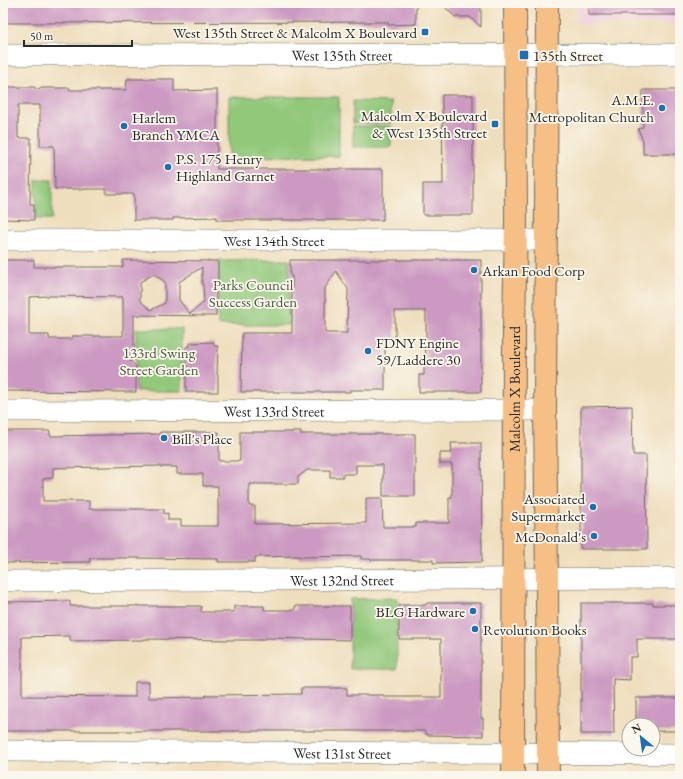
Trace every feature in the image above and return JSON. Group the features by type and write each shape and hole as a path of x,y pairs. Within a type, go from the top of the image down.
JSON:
{"main road":[{"name":"Malcolm X Boulevard","path":"513,776 516,222 515,3"},
{"name":"Malcolm X Boulevard","path":"547,3 545,410 548,776"}],"street":[{"name":"West 135th Street","path":"3,55 680,54"},
{"name":"West 134th Street","path":"3,240 545,240"},
{"name":"West 133rd Street","path":"3,411 545,410"},
{"name":"West 132nd Street","path":"3,581 680,578"},
{"name":"West 131st Street","path":"3,752 680,754"}],"shaded area":[{"path":"577,3 680,3 680,24 577,24"}],"green space":[{"path":"229,97 339,97 339,156 229,157"},
{"path":"353,101 391,102 391,123 353,123"},
{"path":"353,126 391,126 391,147 353,147"},
{"path":"36,180 52,180 52,219 36,219"},
{"name":"Parks Council Success Garden","path":"289,260 289,325 218,325 218,261"},
{"name":"133rd Swing Street Garden","path":"136,329 182,329 182,391 136,391"},
{"path":"397,598 397,669 350,669 350,599"}],"building":[{"path":"3,3 416,3 416,24 388,25 388,22 3,23"},
{"path":"441,3 481,3 481,27 470,17 455,17"},
{"path":"589,3 680,3 680,15 589,15"},
{"path":"127,79 174,79 174,91 217,90 217,169 383,169 383,220 217,220 217,217 173,218 173,220 134,220 134,194 106,194 106,189 55,189 54,146 40,146 40,105 18,105 18,138 31,138 30,204 34,204 34,220 3,219 3,87 34,87 38,90 42,88 70,88 69,90 126,90"},
{"name":"A.M.E. Metropolitan Church","path":"643,90 680,90 680,154 643,154 643,141 638,129 643,127"},
{"path":"442,95 473,95 473,215 423,215 423,184 443,184"},
{"path":"3,260 34,260 34,267 123,267 123,260 218,261 216,316 134,315 134,350 139,353 130,361 136,366 136,392 3,391","holes":["202,267 204,302 190,314 179,300 179,282","154,274 165,282 165,303 151,310 140,301 140,282","29,297 123,297 123,336 72,336 72,339 49,339 49,335 29,335"]},
{"path":"290,260 481,260 481,392 419,392 419,375 424,375 424,368 426,365 426,352 424,350 424,345 426,342 426,311 395,311 395,338 385,338 385,390 350,390 350,392 241,392 242,333 292,333 292,276 290,276","holes":["336,271 348,289 347,333 325,333 325,288"]},
{"path":"214,342 214,346 218,346 218,392 186,392 186,375 191,370 186,364 186,347 190,346 190,343"},
{"path":"632,406 633,455 646,455 647,549 581,549 581,407"},
{"path":"3,431 50,431 50,436 160,434 160,432 219,432 219,461 240,461 240,432 301,432 300,434 415,434 415,496 383,496 383,465 356,465 356,474 343,474 343,477 330,477 330,470 307,470 298,477 298,484 249,484 249,506 255,506 255,524 366,523 366,498 382,498 383,527 416,527 416,523 449,523 449,497 452,497 452,464 440,464 440,453 452,453 451,443 481,443 482,562 433,563 433,560 370,560 361,559 361,556 299,556 255,557 255,562 218,562 218,559 90,558 90,562 3,563","holes":["177,467 177,474 203,474 203,486 218,486 218,526 181,526 181,520 168,520 168,513 164,514 164,509 89,509 89,501 43,501 43,479 53,478 53,468"]},
{"path":"70,601 70,606 201,606 201,612 234,612 234,606 264,606 264,610 295,610 295,606 350,606 350,640 264,638 264,640 144,639 70,641 70,636 22,637 22,696 135,697 135,682 149,682 149,698 205,697 206,695 301,694 301,688 347,688 347,695 383,695 383,697 441,697 441,639 399,639 399,605 426,605 427,603 481,603 481,718 483,718 483,736 427,735 424,731 3,731 3,602"},
{"path":"581,603 653,603 653,605 680,605 680,639 637,639 637,657 630,657 630,680 613,679 614,734 581,734"},
{"path":"636,698 680,698 680,731 661,731 661,717 636,717"}],"place":[{"name":"West 135th Street & Malcolm X Boulevard","path":"425,32"},
{"name":"135th Street","path":"524,55"},
{"name":"A.M.E. Metropolitan Church","path":"662,108"},
{"name":"Malcolm X Boulevard & West 135th Street","path":"495,124"},
{"name":"Harlem Branch YMCA","path":"124,126"},
{"name":"P.S. 175 Henry Highland Garnet","path":"168,167"},
{"name":"Arkan Food Corp","path":"474,270"},
{"name":"FDNY Engine 59/Laddere 30","path":"368,351"},
{"name":"Bill's Place","path":"164,438"},
{"name":"Associated Supermarket","path":"593,507"},
{"name":"McDonald's","path":"594,536"},
{"name":"BLG Hardware","path":"473,611"},
{"name":"Revolution Books","path":"475,629"}]}
